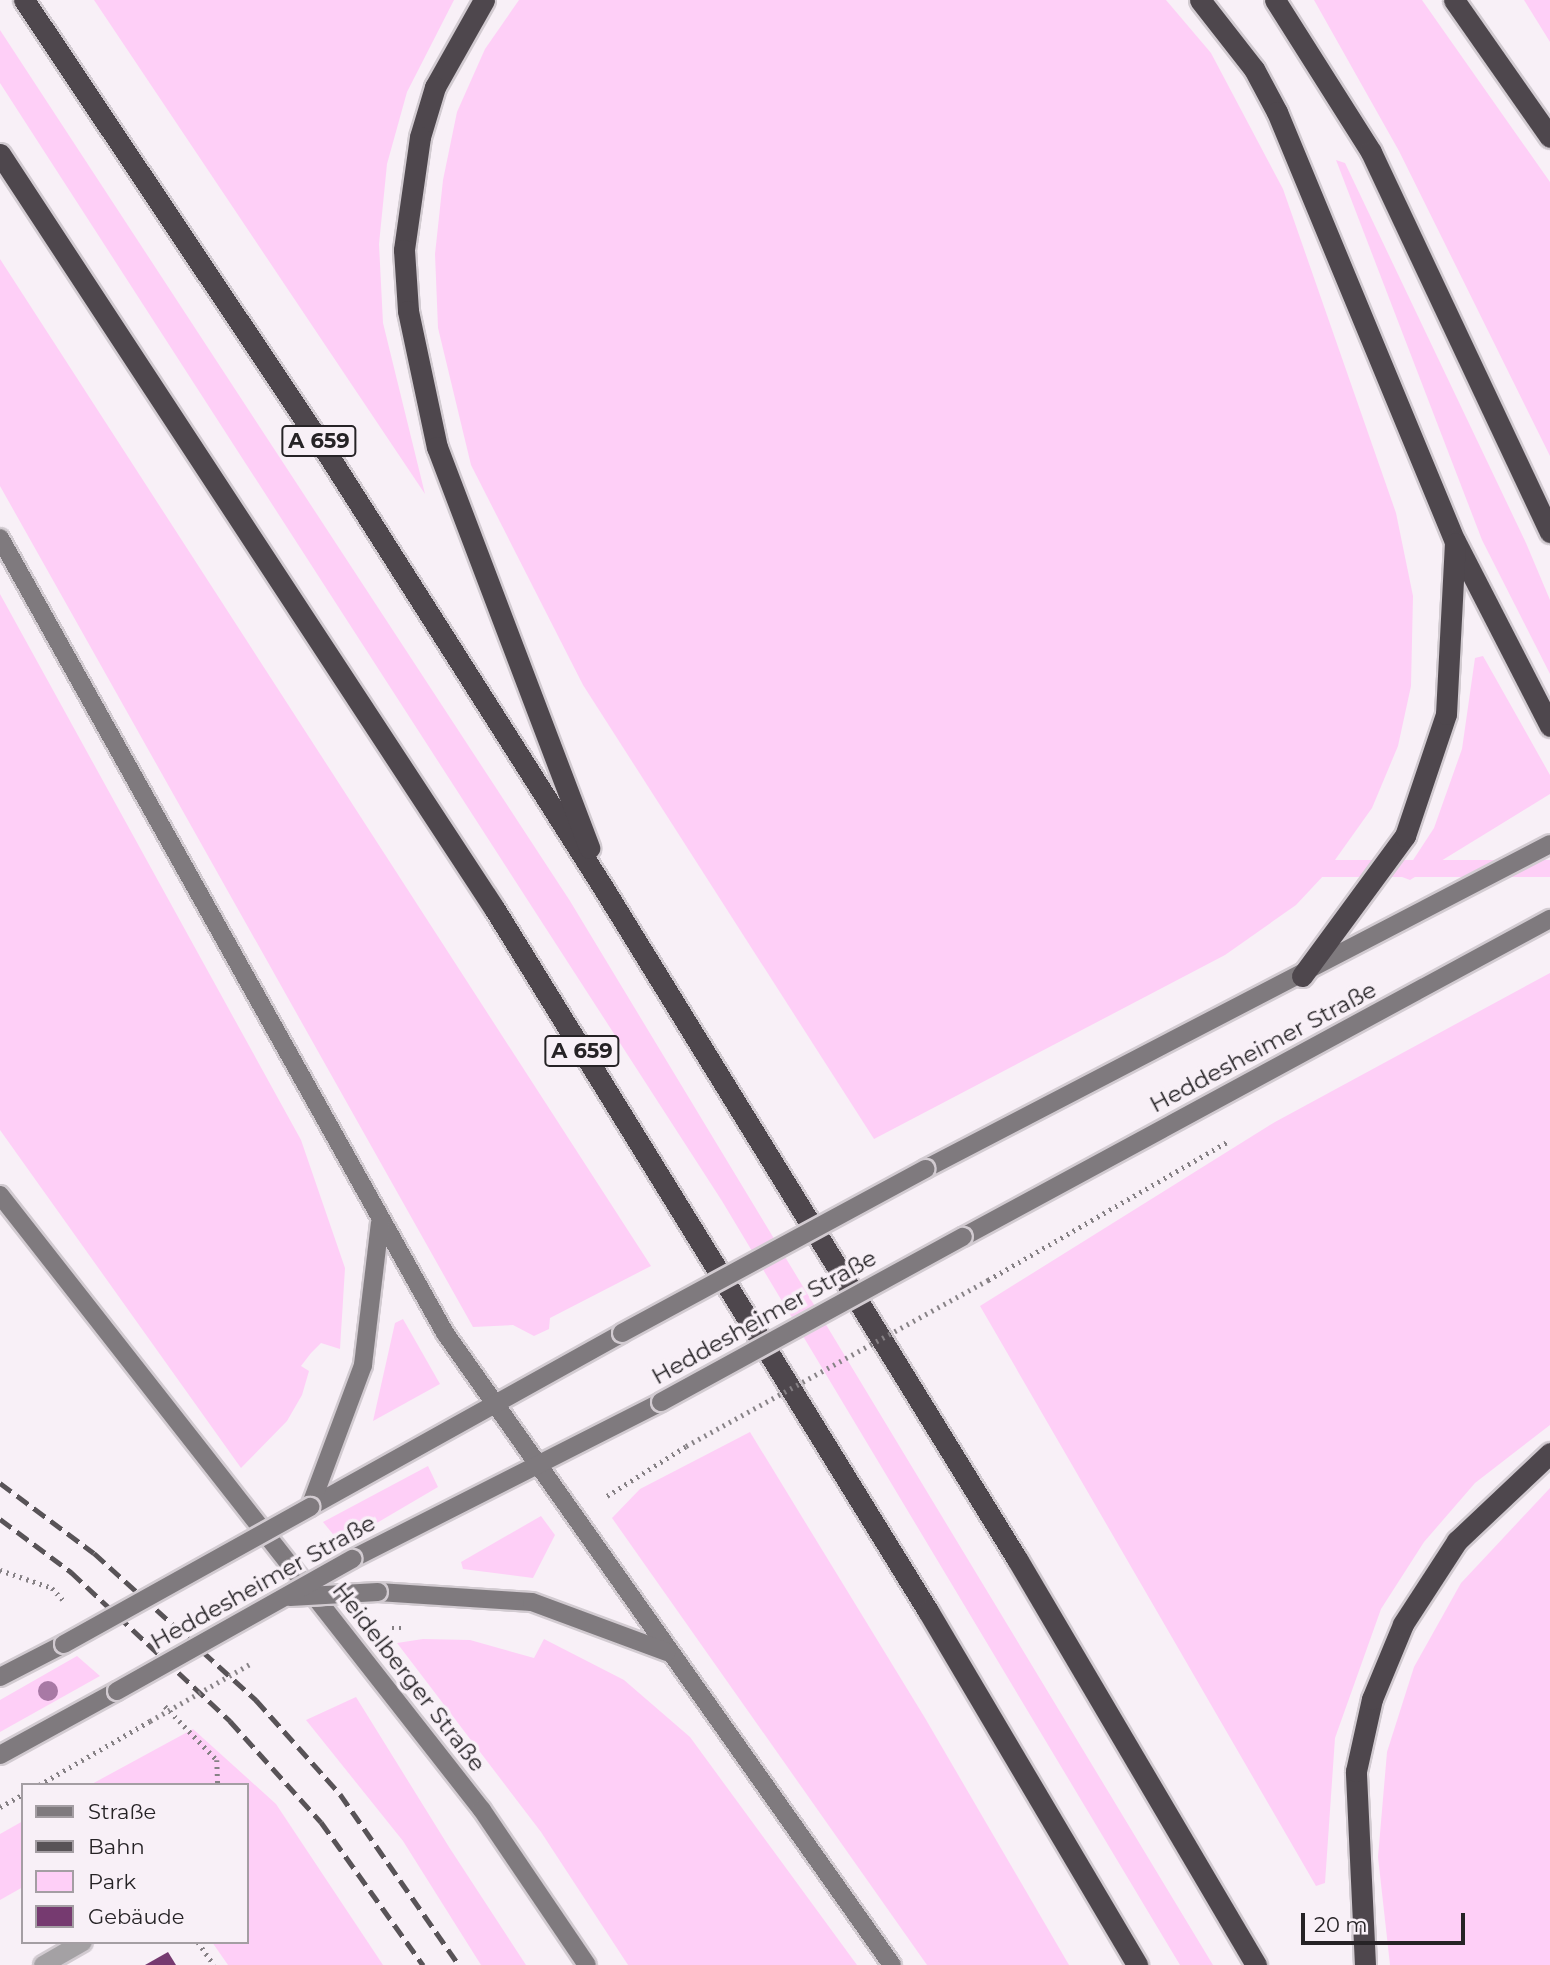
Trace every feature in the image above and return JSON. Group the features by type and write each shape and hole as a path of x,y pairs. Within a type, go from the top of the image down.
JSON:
{"highway":[{"name":"A 659","path":"24,0 325,450 604,889 1017,1559 1256,1965"},
{"path":"484,0 435,87 420,137 404,250 408,311 437,447 604,889"},
{"path":"1200,0 1254,69 1277,112 1455,541 1550,726"},
{"path":"1275,0 1371,152 1550,532"},
{"path":"1454,0 1550,137"},
{"name":"A 659","path":"0,154 494,908 928,1611 1137,1965"},
{"path":"1302,976 1405,836 1446,714 1455,541"},
{"path":"1365,1965 1356,1771 1373,1699 1403,1624 1457,1541 1550,1453"}],"main road":[{"path":"0,538 380,1223 493,1402 580,1522 667,1652 892,1965"},
{"name":"Heddesheimer Straße","path":"0,1677 310,1507 493,1402 925,1168 1302,976 1550,844"},
{"name":"Heddesheimer Straße","path":"0,1755 352,1559 536,1462 661,1402 1550,919"},
{"name":"Heidelberger Straße","path":"0,1195 482,1810 587,1965"},
{"path":"310,1507 363,1364 380,1223"},
{"path":"286,1597 378,1592 532,1602 667,1652"}],"street":[{"path":"43,1965 80,1944"}],"path":[{"path":"580,1522 600,1500 686,1446 988,1280 1234,1138"},
{"path":"0,1570 17,1575"},
{"path":"42,1783 259,1659"},
{"path":"0,1807 21,1795"},
{"path":"199,1944 214,1965"}],"green space":[{"path":"94,0 454,0 407,92 387,164 379,244 383,323 425,494"},
{"path":"519,0 1166,0 1211,53 1283,189 1396,513 1413,596 1411,686 1398,746 1372,808 1325,874 1296,905 1225,955 874,1139 583,685 471,465 438,328 435,254 443,180 457,112 485,49"},
{"path":"1314,0 1422,0 1550,182 1550,456 1399,151"},
{"path":"1524,0 1550,0 1550,42"},
{"path":"0,30 570,901 1213,1965 1180,1965 722,1201 0,83"},
{"path":"1336,160 1345,163 1526,543 1550,600 1550,674 1482,540"},
{"path":"0,259 651,1266 550,1318 549,1329 534,1336 513,1325 473,1327 0,486"},
{"path":"0,594 301,1140 345,1268 340,1349 321,1343 311,1353 301,1366 309,1371 302,1395 287,1421 241,1468 0,1130"},
{"path":"1483,656 1550,775 1550,794 1410,880 1402,877 1434,828 1462,749 1475,658"},
{"path":"866,860 1550,860 1550,877 866,877"},
{"path":"1550,973 1550,1425 1475,1483 1424,1542 1381,1609 1335,1738 1325,1883 1316,1886 980,1306 1275,1122"},
{"path":"403,1319 440,1384 373,1421 395,1323"},
{"path":"750,1432 925,1718 1069,1965 927,1965 612,1518 640,1489"},
{"path":"428,1466 438,1487 341,1544 323,1522"},
{"path":"1550,1488 1550,1965 1390,1965 1378,1857 1387,1752 1414,1667 1461,1583"},
{"path":"541,1516 555,1535 533,1578 463,1569 461,1562"},
{"path":"423,1639 470,1640 534,1658 544,1639 624,1680 690,1737 857,1965 628,1965 541,1832 397,1643"},
{"path":"77,1656 100,1676 0,1732 0,1700"},
{"path":"356,1697 526,1965 481,1965 403,1841 306,1720"},
{"path":"193,1729 276,1804 383,1965 228,1965 213,1944 248,1944 248,1783 94,1783"},
{"path":"21,1822 21,1888 0,1900 0,1834"}],"building":[{"path":"168,1952 176,1965 145,1965"}],"railway":[{"path":"0,1483 94,1553 256,1700 340,1794 459,1965"},
{"path":"0,1519 71,1572 230,1721 321,1822 423,1965"}]}
